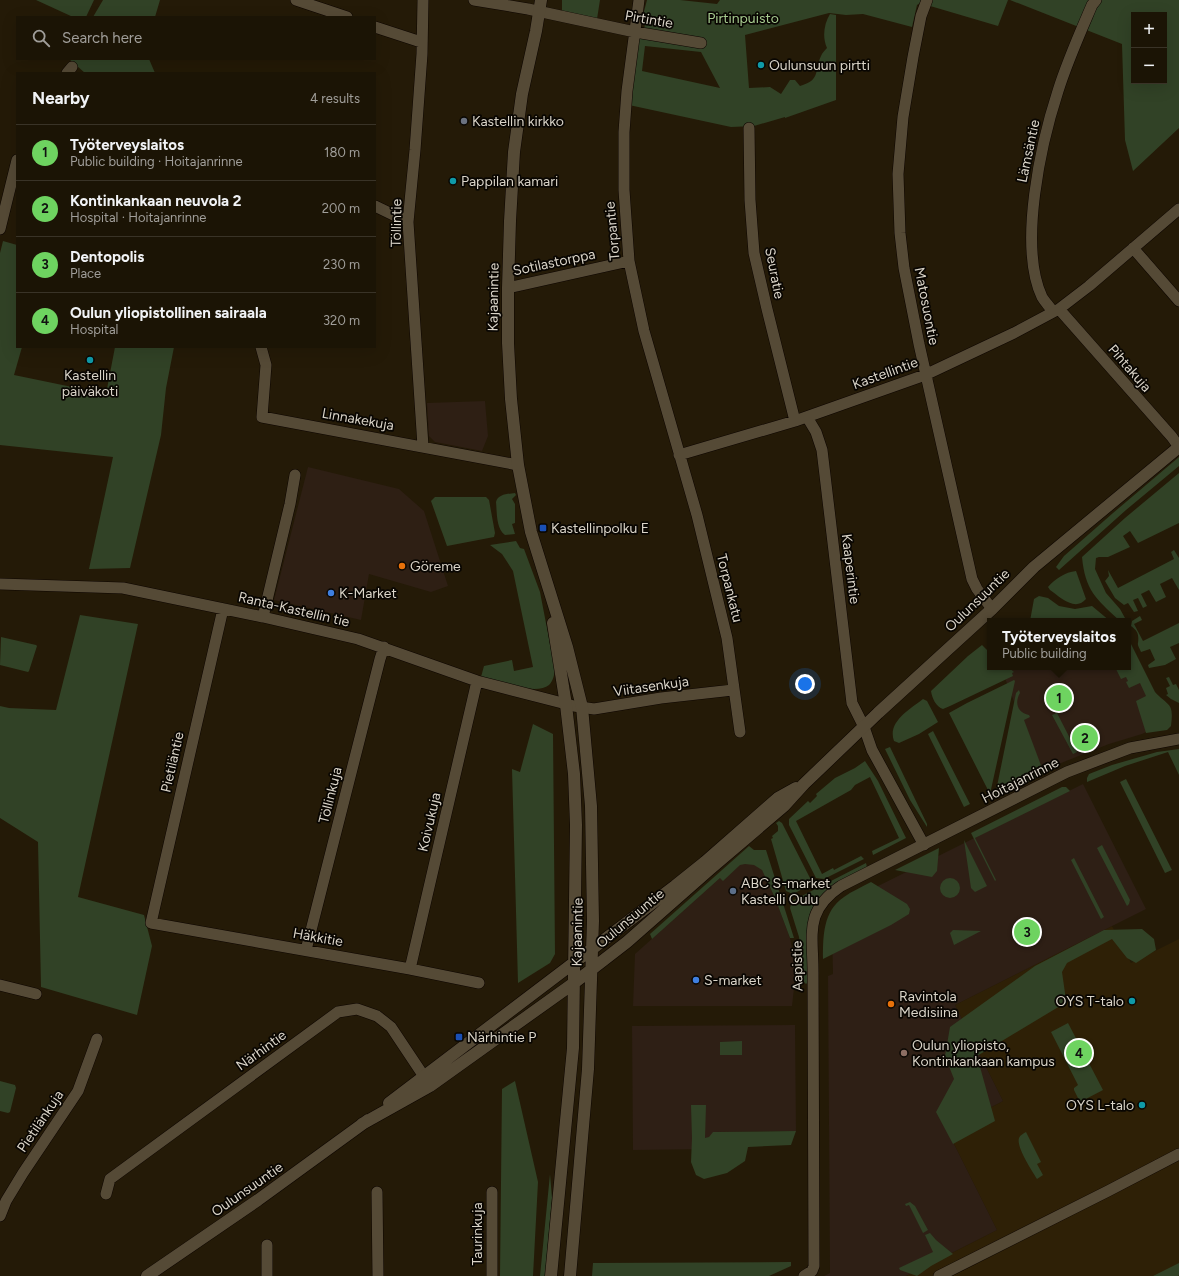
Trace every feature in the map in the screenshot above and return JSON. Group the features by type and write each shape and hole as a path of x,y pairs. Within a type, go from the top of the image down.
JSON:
{"main road":[{"name":"Kajaanintie","path":"541,0 540,12 522,94 514,152 510,221 508,343 511,399 518,465 531,532 549,592 574,706 591,806 593,948 588,1069 570,1276"},
{"name":"Oulunsuuntie","path":"362,1124 430,1086 574,983 627,942 784,806 804,784 1034,567 1179,447"},
{"name":"Kajaanintie","path":"551,1276 573,1048 575,962 574,706"},
{"name":"Oulunsuuntie","path":"147,1276 258,1200 362,1124 705,862 778,798 804,784"}],"street":[{"path":"296,0 344,16"},
{"name":"Töllintie","path":"423,0 421,42 422,54 408,222 424,446"},
{"name":"Pirtintie","path":"474,0 635,32 701,43"},
{"name":"Torpantie","path":"639,0 627,91 624,145 624,190 629,261 644,331 679,455"},
{"name":"Matosuontie","path":"927,0 921,16 910,68 903,118 898,174 900,233 904,268 926,375 972,579 977,589 992,608"},
{"name":"Lämsäntie","path":"1056,310 1042,298 1037,282 1033,256 1032,228 1034,196 1044,141 1058,90 1092,5 1096,0"},
{"path":"376,27 421,42"},
{"name":"Seuratie","path":"749,128 750,200 754,253 795,421"},
{"path":"0,229 16,164"},
{"path":"376,206 408,222"},
{"name":"Kastellintie","path":"679,455 795,421 926,375 1014,333 1056,310 1089,286 1179,209"},
{"path":"1133,248 1179,301"},
{"name":"Sotilastorppa","path":"508,288 629,261"},
{"name":"Pihtakuja","path":"1056,310 1172,437 1179,447"},
{"name":"Linnakekuja","path":"261,348 266,365 262,417 424,446 518,465"},
{"name":"Kaaperintie","path":"807,416 818,437 822,450 852,703 864,727"},
{"name":"Torpankatu","path":"679,455 697,515 727,638 740,732"},
{"path":"263,617 290,504 295,475"},
{"name":"Ranta-Kastellin tie","path":"0,584 123,588 263,617 358,639 477,681 574,706"},
{"name":"Pietiläntie","path":"151,922 223,609"},
{"name":"Töllinkuja","path":"306,950 384,647"},
{"name":"Koivukuja","path":"410,969 477,681"},
{"name":"Viitasenkuja","path":"574,706 594,709 661,698 733,690"},
{"path":"864,727 872,750 924,845"},
{"name":"Hoitajanrinne","path":"924,845 1072,770 1130,748 1179,739"},
{"name":"Aapistie","path":"804,1276 812,1271 814,1266 812,933 814,918 820,905 828,894 841,886 924,845"},
{"name":"Häkkitie","path":"151,922 479,983"},
{"path":"0,985 36,994"},
{"name":"Närhintie","path":"106,1194 110,1179 338,1012 357,1009 377,1016 391,1028 430,1086"},
{"name":"Pietilänkuja","path":"0,1216 6,1201 23,1173 78,1091 97,1039"},
{"path":"939,1276 1179,1154"},
{"path":"377,1192 378,1276"},
{"name":"Taurinkuja","path":"492,1192 492,1276"},
{"path":"267,1244 267,1276"}],"shaded area":[{"path":"485,401 488,436 482,451 435,442 429,436 427,403"},
{"path":"308,467 399,489 424,511 448,586 431,592 369,574 361,620 274,600"},
{"path":"1131,658 1162,724 1142,734 1109,744 1041,771 1002,670 1131,670"},
{"name":"Oulun yliopisto, Kontinkankaan kampus","path":"1083,784 1146,909 955,1005 1003,1101 947,1130 997,1230 906,1276 824,1276 830,1273 828,976 833,974 832,931 852,899"},
{"path":"741,859 759,863 775,898 790,938 795,965 792,1006 633,1006 635,954"},
{"path":"1112,926 1131,963 1179,939 1179,1276 906,1276 997,1230 947,1130 1003,1101 955,1005"},
{"path":"795,1025 796,1131 713,1132 713,1149 633,1150 632,1026"}],"green space":[{"path":"36,0 94,0 86,16 71,16"},
{"path":"103,0 160,0 155,16 94,16"},
{"path":"562,0 600,0 597,19 562,12"},
{"name":"Pirtinpuisto","path":"647,0 680,0 717,4 720,0 1008,0 998,26 920,3 917,5 912,27 863,14 846,15 829,13 745,35 749,88 770,87 781,94 790,80 795,80 800,86 807,84 814,78 821,55 827,48 824,35 826,22 830,14 836,15 836,100 785,118 754,126 731,127 629,105 636,38 645,26 642,19","holes":["645,46 701,52 720,88 642,71"]},
{"path":"1010,0 1179,0 1179,128 1133,171 1125,140 1122,44"},
{"path":"70,60 149,60 155,72 84,72"},
{"path":"3,241 16,245 16,348 22,348 14,375 106,394 115,348 174,348 166,388 161,435 130,568 89,569 113,457 0,445 0,253"},
{"path":"1179,457 1179,466 1126,510 1059,570 1056,567 1064,556"},
{"path":"1179,473 1179,523 1138,543 1130,531 1123,536 1130,547 1108,557 1096,558 1095,569 1106,593 1120,609 1125,618 1117,618 1098,600 1089,586 1082,557 1125,518"},
{"path":"515,493 516,495 512,499 515,504 515,523 512,524 515,534 505,535 498,525 496,502 501,496"},
{"path":"435,497 486,497 489,500 495,533 494,537 447,546 431,501"},
{"path":"516,541 520,548 524,549 540,592 555,670 554,676 549,685 543,688 535,689 516,687 481,677 484,666 512,660 514,671 533,667 513,571 502,554 490,545"},
{"path":"1174,550 1179,558 1179,590 1172,578 1160,584 1166,597 1156,602 1149,590 1141,594 1147,606 1143,608 1138,598 1133,600 1138,611 1134,612 1128,603 1124,605 1115,598 1105,581 1109,576 1108,570 1118,588 1174,559 1171,552"},
{"path":"1076,571 1086,599 1082,603 1072,604 1050,590 1048,587 1060,576"},
{"path":"1039,596 1048,598 1059,606 1075,609 1092,606 1106,618 1031,618 1034,599"},
{"path":"80,615 138,624 78,897 144,915 152,946 137,1015 41,987 38,842 0,818 0,706 9,708 56,710"},
{"path":"1140,616 1142,620 1134,624 1143,641 1179,623 1179,643 1170,647 1176,659 1165,665 1149,668 1148,665 1155,660 1150,649 1141,652 1138,645 1138,633 1131,626 1132,621"},
{"path":"1,637 37,646 28,672 0,665"},
{"path":"1131,644 1155,692 1171,709 1171,726 1167,730 1146,733 1136,701 1146,696 1140,683 1129,688 1126,682 1128,681 1126,677 1121,679 1116,670 1131,670"},
{"path":"982,645 987,650 987,670 1012,670 1014,672 1012,673 1013,676 943,709 935,702 931,691 968,656"},
{"path":"1169,677 1173,685 1176,684 1179,690 1179,703 1166,695 1168,694 1166,688 1170,686 1166,678"},
{"path":"1014,680 1015,681 990,794 949,713"},
{"path":"1019,690 1020,693 1017,704 1022,712 1030,717 1024,720 1042,768 1049,765 1051,769 1050,771 997,798 995,796 1016,693"},
{"path":"923,699 927,701 938,722 919,734 899,743 894,741 893,734 897,722 906,712"},
{"path":"1057,713 1077,752 1073,754 1052,715"},
{"path":"533,724 553,734 555,954 550,963 518,983 512,769 520,772"},
{"path":"933,731 970,804 964,807 928,734"},
{"path":"890,747 927,824 927,827 910,800 885,749"},
{"path":"1179,749 1179,775 1168,752 1125,766 1087,782 1089,774 1112,765 1157,752"},
{"path":"865,761 878,781 906,838 873,855 872,851 899,838 870,777 855,785 851,790 796,821 822,874 833,868 834,870 861,856 864,859 824,879 816,878 789,825 789,819 808,801 810,803 817,796 816,794 835,778"},
{"path":"1126,779 1172,870 1165,873 1120,782"},
{"path":"1062,787 1066,787 1070,791 975,838 996,880 995,881 971,833"},
{"path":"779,821 782,823 811,880 808,886 793,894 786,891 771,839 773,838 772,836 778,831 778,826 776,823"},
{"path":"964,840 987,886 975,892 971,888"},
{"path":"1102,845 1130,900 1127,906 1097,848"},
{"path":"749,846 754,850 766,850 794,938 790,938 775,898 762,870 754,865 745,864 740,865 723,881 720,878 652,939 650,934"},
{"path":"939,848 937,871 932,877 895,870"},
{"path":"1074,858 1104,917 1101,919 1071,860"},
{"path":"866,863 867,867 865,869 828,889 816,903 811,913 808,925 808,982 806,984 803,981 799,937 790,908 792,901"},
{"path":"950,878 957,881 960,888 957,895 950,898 943,895 940,888 943,881"},
{"path":"871,882 907,904 910,909 909,914 891,925 823,959 824,933 828,917 832,909 847,895"},
{"path":"1142,929 1154,939 1156,950 1136,963 1127,958 1112,939 1067,963 1062,972 1066,1000 1060,1006 977,1056 995,1121 953,1144 936,1112 954,1079 945,1056 950,1027 1035,966 1104,930"},
{"path":"953,930 981,931 954,945 950,933"},
{"path":"1068,1023 1103,1090 1080,1102 1074,1090 1074,1088 1078,1085 1051,1032"},
{"path":"742,1041 742,1055 720,1055 720,1042"},
{"path":"0,1081 15,1085 16,1088 10,1112 8,1113 0,1111"},
{"path":"515,1081 538,1182 533,1276 500,1276 502,1089"},
{"path":"691,1105 706,1105 705,1138 709,1137 713,1132 796,1131 791,1145 748,1147 745,1161 727,1173 704,1179 696,1175 691,1162"},
{"path":"1026,1132 1041,1162 1037,1164 1043,1175 1037,1179 1025,1159 1020,1147 1019,1138"},
{"path":"550,1174 552,1198 545,1276 540,1276"},
{"path":"910,1202 915,1206 928,1230 923,1233 909,1205 906,1206 905,1204"},
{"path":"930,1233 953,1254 931,1266 917,1276 900,1270 899,1268 933,1252 925,1235"},
{"path":"791,1262 791,1266 769,1276 592,1276 593,1263"},
{"path":"1179,1263 1178,1276 1153,1276"}],"place":[{"name":"Oulunsuun pirtti","path":"761,65"},
{"name":"Kastellin kirkko","path":"464,121"},
{"name":"Pappilan kamari","path":"453,181"},
{"name":"Kastellin päiväkoti","path":"90,360"},
{"name":"Kastellinpolku E","path":"543,528"},
{"name":"Göreme","path":"402,566"},
{"name":"K-Market","path":"331,593"},
{"name":"Työterveyslaitos","path":"1059,698"},
{"name":"Kontinkankaan neuvola 2","path":"1085,738"},
{"name":"ABC S-market Kastelli Oulu","path":"733,891"},
{"name":"Dentopolis","path":"1027,932"},
{"name":"S-market","path":"696,980"},
{"name":"OYS T-talo","path":"1132,1001"},
{"name":"Ravintola Medisiina","path":"891,1004"},
{"name":"Närhintie P","path":"459,1037"},
{"name":"Oulun yliopisto, Kontinkankaan kampus","path":"904,1053"},
{"name":"Oulun yliopistollinen sairaala","path":"1079,1053"},
{"name":"OYS L-talo","path":"1142,1105"}]}
